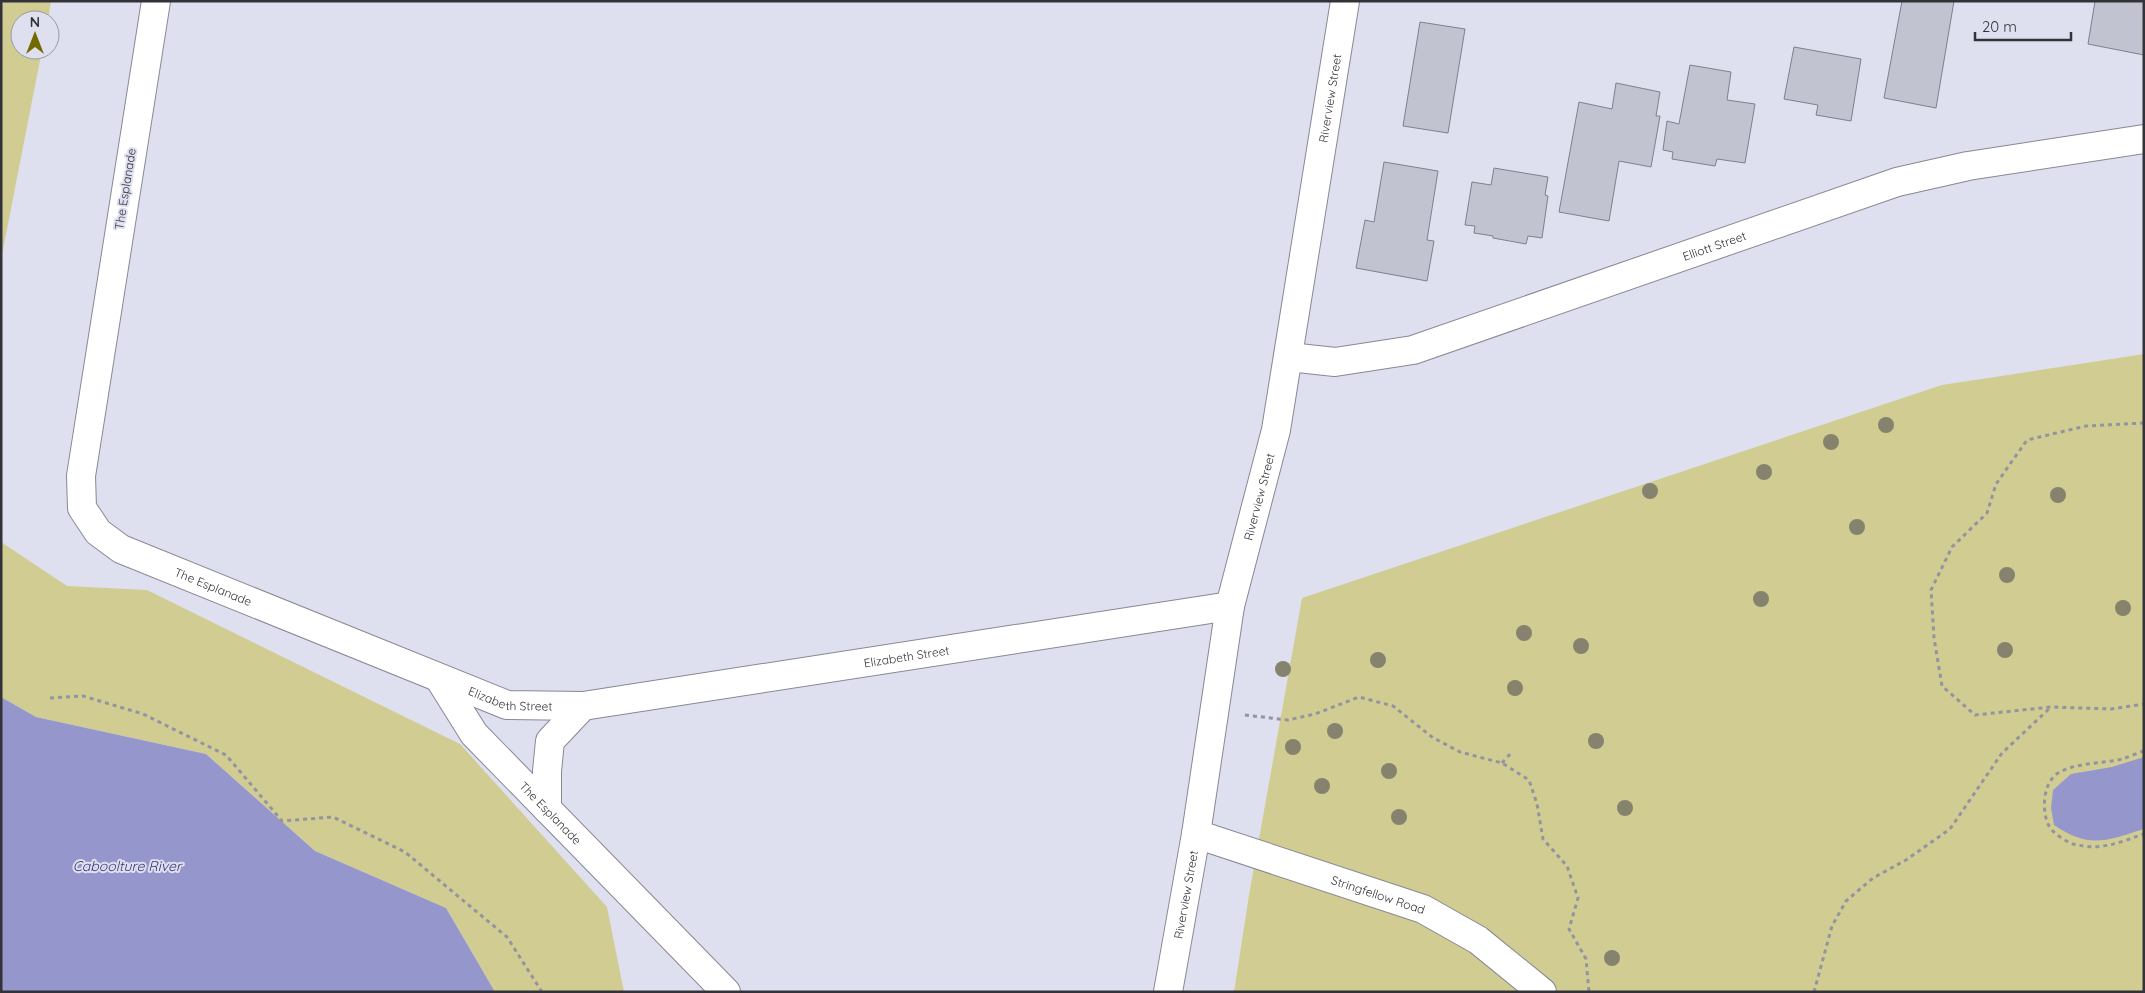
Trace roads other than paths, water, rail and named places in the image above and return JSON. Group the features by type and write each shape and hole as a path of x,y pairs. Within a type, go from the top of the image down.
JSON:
{"street":[{"name":"The Esplanade","path":"156,1 85,442 81,476 82,508 98,532 121,549 439,678 474,734 726,992"},
{"name":"Riverview Street","path":"1168,992 1196,834 1230,606 1276,430 1345,1"},
{"name":"Elliott Street","path":"1289,357 1335,362 1413,350 1897,182 1968,166 2144,140"},
{"name":"Elizabeth Street","path":"439,678 507,705 583,706 1230,606"},
{"path":"547,809 546,771 550,741 583,706"},
{"name":"Stringfellow Road","path":"1196,834 1423,909 1478,940 1542,992"}],"water":[{"name":"Caboolture River","path":"1,697 36,717 206,754 315,851 446,908 495,992 1,992"},
{"path":"2144,757 2144,829 2119,837 2088,840 2067,833 2054,825 2051,808 2053,790 2071,774 2112,767"}]}
